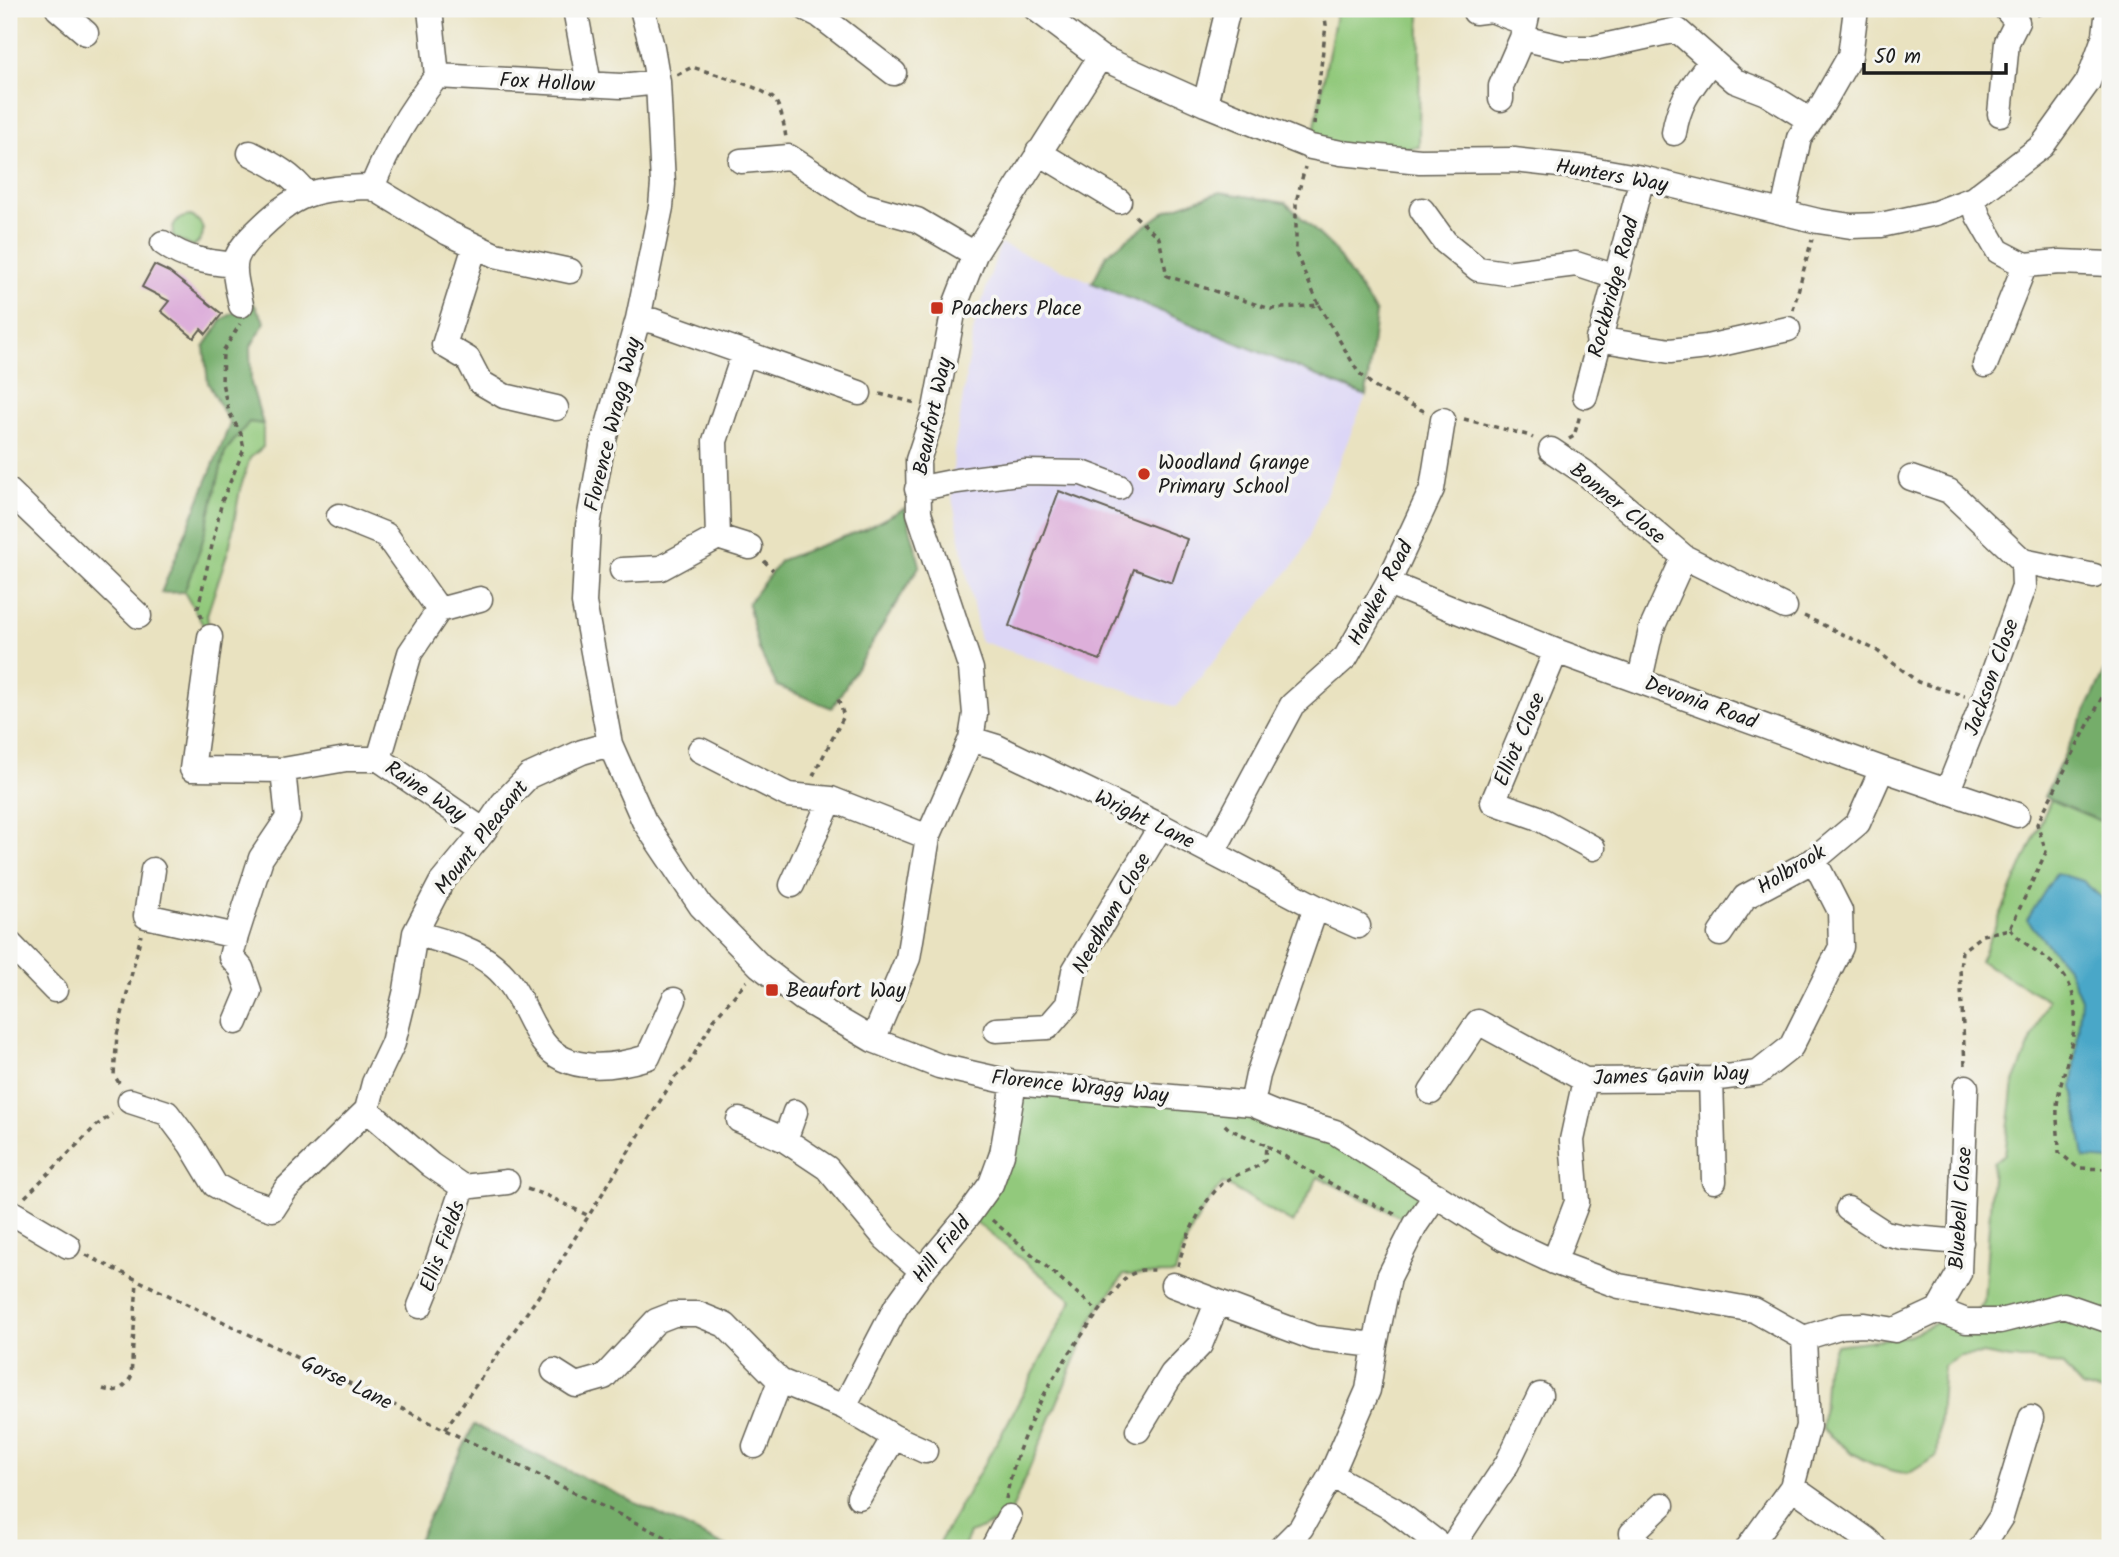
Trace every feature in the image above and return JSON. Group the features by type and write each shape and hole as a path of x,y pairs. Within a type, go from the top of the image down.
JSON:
{"street":[{"path":"58,9 86,33"},
{"path":"372,187 389,146 437,76 430,9"},
{"path":"575,9 589,84"},
{"name":"Florence Wragg Way","path":"642,9 658,82 663,184 661,207 638,318 602,447 588,525 584,603 610,744 644,821 701,906 760,966 803,999 873,1040 939,1066 1014,1083 1252,1104 1335,1132 1504,1238 1554,1262 1619,1286 1754,1310 1804,1338"},
{"name":"Hunters Way","path":"1036,9 1100,57 1311,147 1341,153 1420,161 1514,160 1586,167 1851,226 1881,225 1936,213 1973,199 2042,146 2088,82 2105,35 2108,9"},
{"path":"1205,104 1228,9"},
{"path":"1783,211 1799,138 1850,56 1856,9"},
{"path":"1475,12 1491,10 1522,34 1565,48 1594,48 1678,19 1711,61 1734,81 1766,93 1811,121"},
{"path":"817,11 894,73"},
{"path":"2000,114 2010,24"},
{"path":"1501,99 1501,86 1522,34"},
{"name":"Beaufort Way","path":"873,1040 908,958 928,837 971,739 975,714 971,668 919,513 918,460 935,409 954,308 975,254 1100,57"},
{"path":"1674,133 1677,112 1711,61"},
{"name":"Fox Hollow","path":"437,76 621,86 658,82"},
{"path":"1038,152 1119,201"},
{"path":"250,153 278,167 300,184 306,194"},
{"path":"741,161 789,157 863,205 917,220 975,254"},
{"name":"Rockbridge Road","path":"1585,396 1642,178"},
{"path":"241,304 235,265 243,245 277,211 306,194 335,187 372,187 448,233 495,255 570,271"},
{"path":"1973,199 1978,216 1998,251 2025,265 2060,262 2110,264"},
{"path":"1422,210 1445,242 1478,269 1506,273 1576,264 1616,277"},
{"path":"163,243 178,255 235,265"},
{"path":"474,246 444,345 468,359 480,382 504,396 556,408"},
{"path":"1986,365 2025,265"},
{"path":"638,318 654,321 859,393"},
{"path":"1598,339 1670,351 1707,347 1788,329"},
{"path":"718,537 715,441 744,353"},
{"name":"Hawker Road","path":"1213,852 1292,705 1346,657 1388,583 1432,489 1443,420"},
{"name":"Bonner Close","path":"1551,450 1584,472 1684,557 1785,607"},
{"path":"917,489 1026,472 1082,473 1119,486"},
{"path":"1911,478 1949,491 2024,561 2094,576"},
{"path":"9,491 139,616"},
{"path":"339,516 386,535 439,610"},
{"path":"622,570 661,568 718,537 750,547"},
{"name":"Bonner Close","path":"1640,679 1651,630 1684,557"},
{"name":"Jackson Close","path":"1948,790 2024,587 2024,561"},
{"name":"Devonia Road","path":"1388,583 1556,651 2017,815"},
{"path":"379,759 410,653 439,610 480,599"},
{"name":"Raine Way","path":"210,637 192,769 283,770 346,760 379,759 484,831"},
{"name":"Elliot Close","path":"1556,651 1493,802 1536,817 1593,848"},
{"name":"Wright Lane","path":"971,739 997,747 1161,826 1358,926"},
{"name":"Mount Pleasant","path":"130,1101 167,1113 191,1145 215,1185 237,1197 273,1209 286,1189 367,1110 374,1083 393,1043 406,989 415,933 441,883 484,831 503,803 529,776 582,752 610,744"},
{"path":"700,750 788,795 831,799 928,837"},
{"name":"Holbrook","path":"1720,934 1745,897 1814,860 1858,823 1882,769"},
{"path":"236,1022 249,991 241,968 231,957 261,858 288,818 283,770"},
{"path":"792,885 831,799"},
{"name":"Needham Close","path":"996,1030 1048,1027 1068,1003 1074,971 1161,826"},
{"name":"James Gavin Way","path":"1431,1092 1478,1022 1586,1080 1711,1079 1758,1073 1791,1046 1841,947 1840,911 1814,860"},
{"path":"153,870 146,916 236,936"},
{"path":"1252,1104 1258,1075 1316,907"},
{"path":"415,933 473,951 494,965 518,993 544,1044 558,1055 581,1064 606,1066 651,1062 674,1000"},
{"path":"9,943 55,990"},
{"path":"1711,1079 1714,1181"},
{"path":"1554,1262 1577,1202 1572,1140 1586,1080"},
{"name":"Hill Field","path":"844,1408 895,1307 991,1184 1002,1154 1014,1083"},
{"name":"Bluebell Close","path":"1938,1310 1959,1273 1966,1087"},
{"name":"Ellis Fields","path":"367,1110 431,1165 463,1187 507,1182"},
{"path":"785,1140 795,1112"},
{"path":"739,1121 785,1140 827,1168 886,1239 922,1271"},
{"name":"Ellis Fields","path":"420,1306 438,1264 463,1187"},
{"path":"1281,1548 1301,1528 1331,1475 1368,1390 1389,1277 1416,1224 1437,1195"},
{"path":"1848,1209 1885,1233 1902,1237 1961,1241"},
{"path":"10,1212 68,1246"},
{"path":"1173,1284 1314,1338 1375,1345"},
{"path":"1138,1430 1172,1374 1200,1345 1217,1303"},
{"path":"1748,1548 1792,1488 1808,1426 1804,1338 1842,1326 1866,1325 1895,1330 1938,1310 1966,1321 2000,1321 2064,1305 2110,1321"},
{"path":"554,1371 574,1395 604,1377 656,1321 674,1314 698,1314 725,1325 780,1381 844,1408 894,1437 925,1451"},
{"path":"755,1446 780,1381"},
{"path":"1451,1548 1507,1464 1540,1395"},
{"path":"1982,1548 2001,1517 2031,1418"},
{"path":"859,1497 894,1437"},
{"path":"1331,1475 1393,1509 1444,1548"},
{"path":"1792,1488 1875,1548"},
{"path":"1637,1546 1632,1533 1662,1505"},
{"path":"993,1548 1009,1517"}],"path":[{"path":"1324,9 1326,25 1311,147 1296,202 1296,254 1319,305 1358,372 1376,388 1443,420 1466,419 1527,435 1551,450 1574,436 1585,396"},
{"path":"658,82 692,67 740,82 774,99 783,121 789,157"},
{"path":"1119,201 1159,238 1167,276 1271,309 1319,305"},
{"path":"1788,329 1818,220"},
{"path":"210,637 198,608 222,501 244,449 241,434 229,412 222,383 223,351 240,325 241,304"},
{"path":"859,393 875,392 935,409"},
{"path":"1785,607 1877,650 1918,682 1983,702"},
{"path":"2010,929 2046,852 2037,824 2110,682"},
{"path":"803,796 844,716 838,699"},
{"path":"10,1212 96,1126 130,1101 114,1075 117,1035 146,916"},
{"path":"1966,1087 1962,951 1982,935 2010,929"},
{"path":"2010,929 2019,940 2060,970 2074,996 2073,1042 2057,1100 2059,1152 2078,1168 2110,1169"},
{"path":"444,1429 540,1294 675,1077 687,1067 714,1019 760,966"},
{"path":"1221,1121 1229,1129 1266,1145 1342,1190 1416,1224"},
{"path":"1173,1284 1182,1248 1207,1202 1223,1182 1257,1168 1265,1160 1266,1145"},
{"path":"1238,1169 1242,1173"},
{"path":"507,1182 548,1196 589,1216"},
{"path":"975,1206 1099,1312"},
{"name":"Gorse Lane","path":"68,1246 688,1548"},
{"path":"1009,1517 1004,1505 1011,1471 1026,1430 1042,1395 1099,1312 1127,1276 1141,1270 1166,1269 1173,1284"},
{"path":"103,1389 111,1392 124,1388 131,1377 137,1280"}],"shaded area":[{"name":"Woodland Grange Primary School","path":"1000,244 1366,396 1301,556 1176,707 980,641 952,497 954,452 974,328"}],"green space":[{"path":"1337,9 1420,9 1419,147 1341,153 1311,147"},
{"path":"1220,192 1286,203 1333,248 1376,313 1366,396 1092,283 1107,254 1167,210"},
{"path":"191,216 200,222 203,230 201,239 193,247 173,237 176,222"},
{"path":"252,301 265,322 250,348 251,383 263,424 249,422 225,452 201,547 184,592 161,593 230,424 208,383 204,347 222,320"},
{"path":"249,422 263,424 263,447 250,458 240,489 230,545 207,615 210,637 184,592 201,547 225,452"},
{"path":"905,508 920,565 832,708 777,686 759,650 748,603 781,560 865,529"},
{"path":"2110,661 2110,825 2044,797"},
{"path":"2052,797 2110,822 2110,1394 2082,1387 2063,1366 1983,1354 1961,1356 1944,1366 1937,1456 1908,1474 1894,1471 1862,1459 1822,1429 1826,1367 1836,1345 1907,1336 1940,1321 1962,1331 1984,1302 1993,1162 2005,1154 2014,1082 2048,1000 1980,961"},
{"path":"1014,1083 1276,1114 1436,1195 1416,1224 1318,1177 1293,1223 1223,1183 1194,1226 1175,1274 1124,1275 1094,1315 1009,1517 970,1533 963,1548 936,1548 1006,1426 1072,1300 968,1216"},
{"path":"474,1425 729,1548 414,1548"}],"water":[{"path":"2056,873 2083,881 2105,901 2104,935 2110,940 2110,1160 2084,1158 2073,1087 2081,999 2067,967 2027,920"}],"building":[{"path":"154,265 169,272 222,314 206,334 201,329 194,338 161,311 169,301 142,287"},
{"path":"1059,491 1187,539 1172,583 1134,569 1100,660 1009,626"}],"place":[{"name":"Poachers Place","path":"937,308"},
{"name":"Woodland Grange Primary School","path":"1144,474"},
{"name":"Beaufort Way","path":"772,990"}]}
